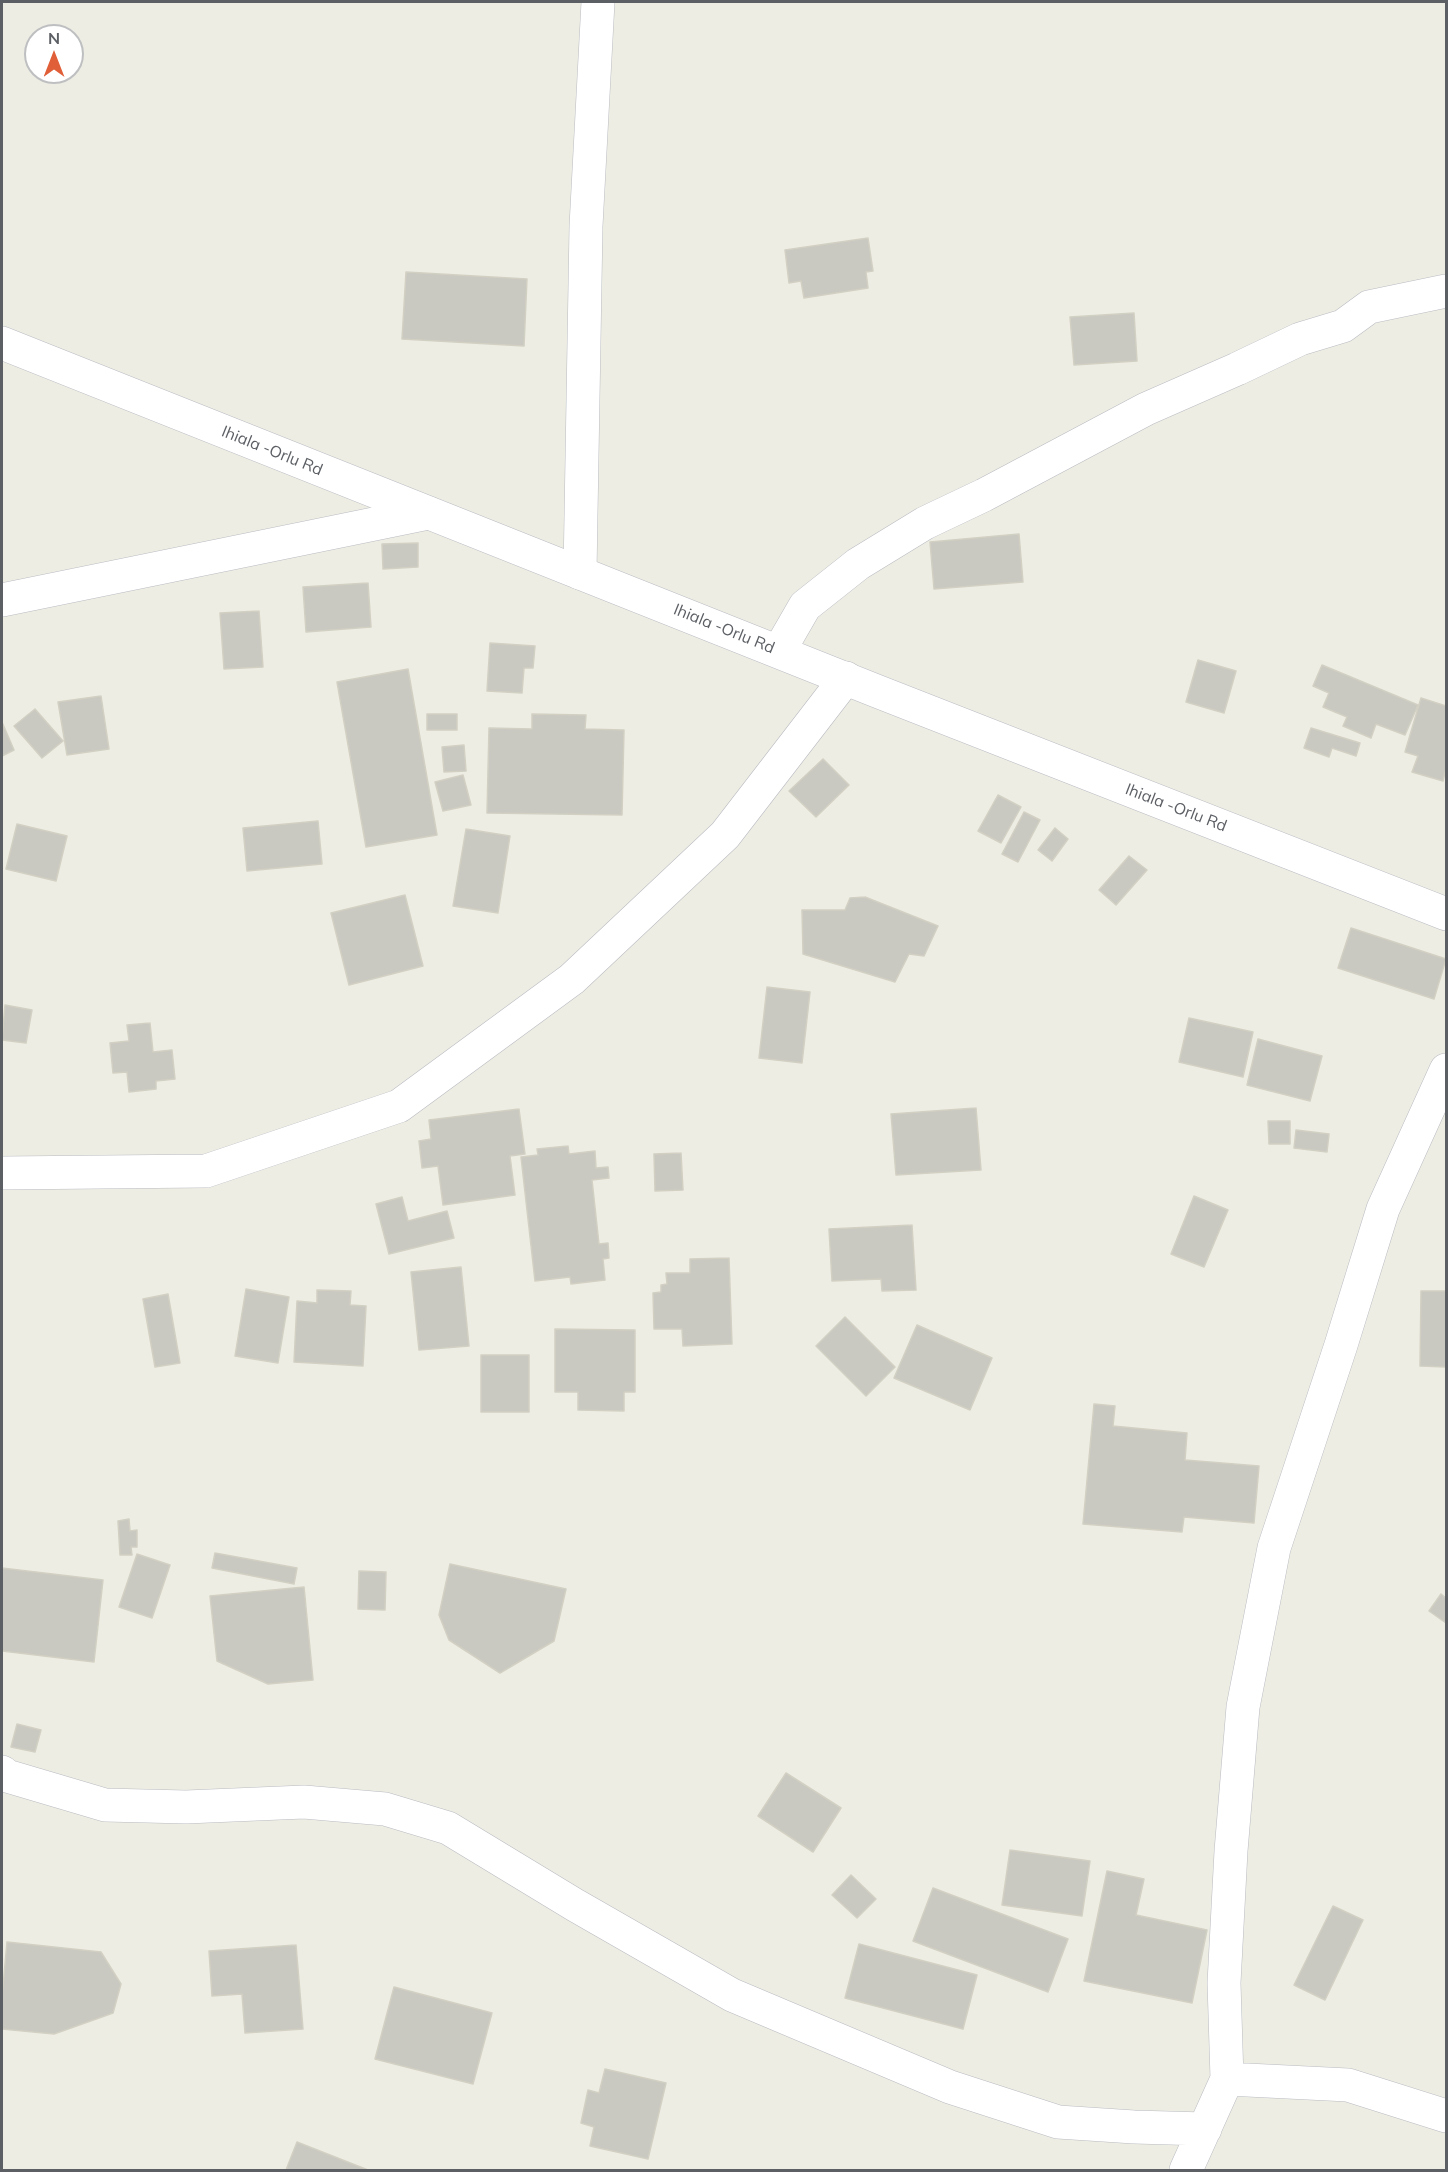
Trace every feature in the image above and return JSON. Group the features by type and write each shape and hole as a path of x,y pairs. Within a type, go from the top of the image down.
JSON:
{"street":[{"path":"580,573 586,226 598,2"},
{"path":"779,651 805,606 858,564 925,523 984,495 1146,409 1300,339 1343,326 1369,307 1446,291"},
{"name":"Ihiala -Orlu Rd","path":"2,344 1446,914"},
{"path":"2,600 428,513"},
{"path":"2,1173 207,1171 399,1106 572,979 725,835 846,678"},
{"path":"1186,2170 1227,2079 1224,1983 1231,1851 1243,1707 1274,1548 1383,1209 1446,1070"},
{"path":"2,1772 105,1805 186,1807 304,1802 385,1809 448,1828 575,1905 732,1995 951,2087 1058,2122 1205,2129"},
{"path":"1227,2079 1348,2085 1446,2116"}],"building":[{"path":"868,238 873,271 866,272 868,288 804,298 801,281 789,283 785,250"},
{"path":"406,272 527,279 524,346 402,339"},
{"path":"1134,313 1137,361 1074,365 1070,317"},
{"path":"1019,534 1023,582 934,589 930,542"},
{"path":"418,543 418,567 383,569 382,544"},
{"path":"368,583 371,627 306,632 303,587"},
{"path":"259,611 263,667 224,669 220,613"},
{"path":"490,643 535,646 533,668 524,668 522,693 487,691"},
{"path":"1198,660 1236,671 1224,713 1186,702"},
{"path":"1322,665 1418,705 1405,735 1376,724 1371,738 1343,726 1347,717 1323,707 1329,693 1313,686"},
{"path":"408,669 437,835 366,847 337,682"},
{"path":"101,696 109,749 67,755 58,702"},
{"path":"1421,698 1446,706 1446,768 1443,781 1412,772 1418,756 1405,752"},
{"path":"35,709 63,741 42,758 14,726"},
{"path":"427,714 457,714 457,730 427,730"},
{"path":"532,714 586,715 585,729 624,730 622,815 487,813 489,728 532,729"},
{"path":"2,722 14,750 2,756"},
{"path":"1311,728 1360,743 1356,756 1332,748 1329,757 1304,748"},
{"path":"464,745 466,771 444,772 442,747"},
{"path":"823,759 849,785 816,817 789,791"},
{"path":"463,775 471,805 443,811 435,782"},
{"path":"998,795 1021,807 1001,843 978,831"},
{"path":"1024,812 1040,820 1018,862 1002,854"},
{"path":"318,821 322,864 247,871 243,828"},
{"path":"17,824 67,836 56,881 6,869"},
{"path":"1055,828 1068,839 1052,861 1038,850"},
{"path":"466,829 510,836 498,913 453,906"},
{"path":"1129,856 1147,870 1116,905 1099,890"},
{"path":"405,895 423,966 349,985 331,913"},
{"path":"865,897 938,926 924,956 909,954 895,982 803,954 802,910 845,910 850,898"},
{"path":"1351,928 1446,959 1434,999 1338,968"},
{"path":"767,987 810,992 802,1063 759,1058"},
{"path":"5,1005 32,1010 26,1043 2,1040"},
{"path":"1189,1018 1253,1032 1243,1077 1179,1062"},
{"path":"150,1023 153,1052 172,1050 175,1079 156,1081 156,1089 129,1092 127,1072 113,1073 110,1043 129,1041 127,1025"},
{"path":"1258,1039 1322,1056 1310,1101 1247,1085"},
{"path":"976,1108 981,1170 896,1175 891,1114"},
{"path":"519,1109 525,1154 510,1156 515,1195 443,1205 438,1166 422,1168 419,1141 431,1139 429,1120"},
{"path":"1268,1121 1290,1121 1290,1144 1269,1144"},
{"path":"1296,1130 1329,1134 1327,1152 1294,1148"},
{"path":"568,1146 569,1154 595,1151 596,1168 608,1167 609,1178 592,1180 599,1244 608,1243 609,1258 603,1259 605,1280 571,1284 570,1277 535,1281 521,1157 538,1155 537,1149"},
{"path":"681,1153 683,1190 655,1191 654,1154"},
{"path":"1194,1196 1228,1210 1204,1267 1171,1254"},
{"path":"402,1197 408,1221 447,1211 454,1238 389,1254 376,1204"},
{"path":"912,1225 916,1290 882,1291 881,1279 832,1281 829,1229"},
{"path":"729,1258 732,1344 683,1346 682,1329 654,1329 653,1293 661,1292 661,1285 667,1284 666,1273 690,1273 690,1259"},
{"path":"461,1267 469,1346 419,1350 411,1272"},
{"path":"246,1289 289,1297 278,1363 235,1356"},
{"path":"317,1290 351,1291 350,1305 366,1306 363,1366 294,1362 297,1301 317,1303"},
{"path":"1421,1291 1446,1291 1446,1367 1420,1366"},
{"path":"168,1294 180,1363 155,1367 143,1299"},
{"path":"845,1317 895,1367 866,1396 816,1346"},
{"path":"917,1325 992,1358 970,1410 894,1378"},
{"path":"555,1329 635,1330 635,1392 624,1392 624,1411 578,1410 578,1392 555,1392"},
{"path":"481,1355 529,1355 529,1412 481,1412"},
{"path":"1094,1404 1115,1406 1113,1426 1187,1433 1185,1460 1259,1466 1254,1523 1184,1517 1182,1532 1083,1524"},
{"path":"129,1519 130,1531 137,1530 137,1547 131,1547 132,1555 120,1555 118,1521"},
{"path":"215,1553 297,1568 294,1584 212,1568"},
{"path":"137,1554 170,1565 152,1618 119,1607"},
{"path":"450,1564 566,1589 554,1641 500,1673 449,1640 439,1615"},
{"path":"2,1568 103,1580 94,1662 2,1651"},
{"path":"359,1571 386,1572 385,1610 358,1609"},
{"path":"304,1587 313,1680 268,1684 217,1661 210,1596"},
{"path":"1441,1594 1446,1598 1446,1623 1429,1611"},
{"path":"17,1724 41,1730 35,1752 11,1747"},
{"path":"786,1773 841,1808 813,1852 758,1816"},
{"path":"1010,1850 1090,1861 1082,1916 1002,1905"},
{"path":"1107,1871 1144,1879 1136,1915 1207,1930 1192,2003 1084,1981"},
{"path":"851,1875 876,1899 857,1918 832,1895"},
{"path":"933,1888 1068,1939 1048,1992 913,1941"},
{"path":"1333,1906 1363,1920 1325,2000 1294,1985"},
{"path":"7,1942 101,1952 121,1984 113,2013 54,2034 2,2029 2,1997"},
{"path":"859,1944 977,1975 963,2029 845,1998"},
{"path":"296,1945 303,2029 245,2033 242,1994 212,1996 209,1951"},
{"path":"394,1987 492,2013 473,2084 375,2059"},
{"path":"605,2069 666,2083 648,2159 590,2146 594,2127 581,2123 588,2090 599,2093"},
{"path":"297,2142 368,2170 286,2170"}]}
